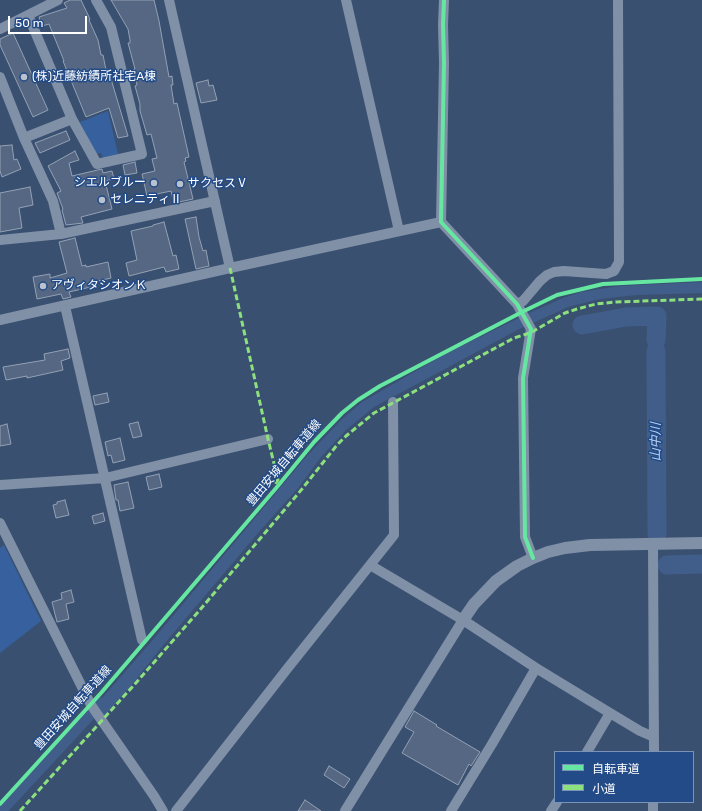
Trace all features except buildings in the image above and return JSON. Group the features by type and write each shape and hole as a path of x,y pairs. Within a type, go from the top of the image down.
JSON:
{"street":[{"path":"0,29 58,0"},
{"path":"28,14 72,119 97,164 142,154 111,27 96,0"},
{"path":"169,0 230,268"},
{"path":"346,0 399,231"},
{"path":"444,0 441,222 517,304 531,329 523,378 525,537 533,558"},
{"path":"517,304 523,300 540,281 547,275 554,272 564,271 606,274 614,271 619,262 618,0"},
{"path":"0,77 24,138 53,201 61,234"},
{"path":"24,138 72,119"},
{"path":"0,240 61,234 215,202"},
{"path":"0,320 441,222"},
{"path":"65,306 142,640"},
{"path":"176,811 395,533 393,402"},
{"path":"0,485 104,478 268,439"},
{"path":"0,523 94,710 163,811"},
{"path":"345,811 463,620 474,604 507,572 548,552 574,547 702,543"},
{"path":"652,544 654,751"},
{"path":"370,565 463,620 536,668 610,713 640,731 654,737"},
{"path":"451,811 536,668"},
{"path":"588,751 610,713"}],"shaded area":[{"path":"108,111 118,154 103,158 101,153 96,154 80,122"},
{"path":"702,282 702,293 637,295 600,299 568,307 533,323 527,314 563,298 581,292 619,286"},
{"path":"521,317 525,326 374,407 346,430 321,457 299,487 259,532 165,643 130,687 104,716 97,704 306,457 342,419 362,402 447,353"},
{"path":"4,545 41,621 0,653 0,548"}],"waterway":[{"name":"山中川","path":"582,325 626,317 657,316 656,340"},
{"name":"山中川","path":"656,351 657,534"},
{"name":"山中川","path":"667,565 702,564"},
{"path":"1,811 101,703"}],"marked path":[{"path":"230,268 278,480 274,485"},
{"path":"20,811 199,611 302,489 337,445 374,413 514,338 530,333 565,313 596,304 702,299"}],"cycle path":[{"path":"444,0 441,222 517,304 531,329 523,378 525,537 533,558"},
{"name":"豊田安城自転車道線","path":"0,804 101,693 314,442 342,413 358,400 380,386 557,295 603,284 702,279"}],"place":[{"name":"(株)近藤紡績所社宅A棟","path":"24,77"},
{"name":"シエルブルー","path":"154,183"},
{"name":"サクセスⅤ","path":"180,184"},
{"name":"セレニティⅡ","path":"102,200"},
{"name":"アヴィタシオンＫ","path":"43,286"}]}
